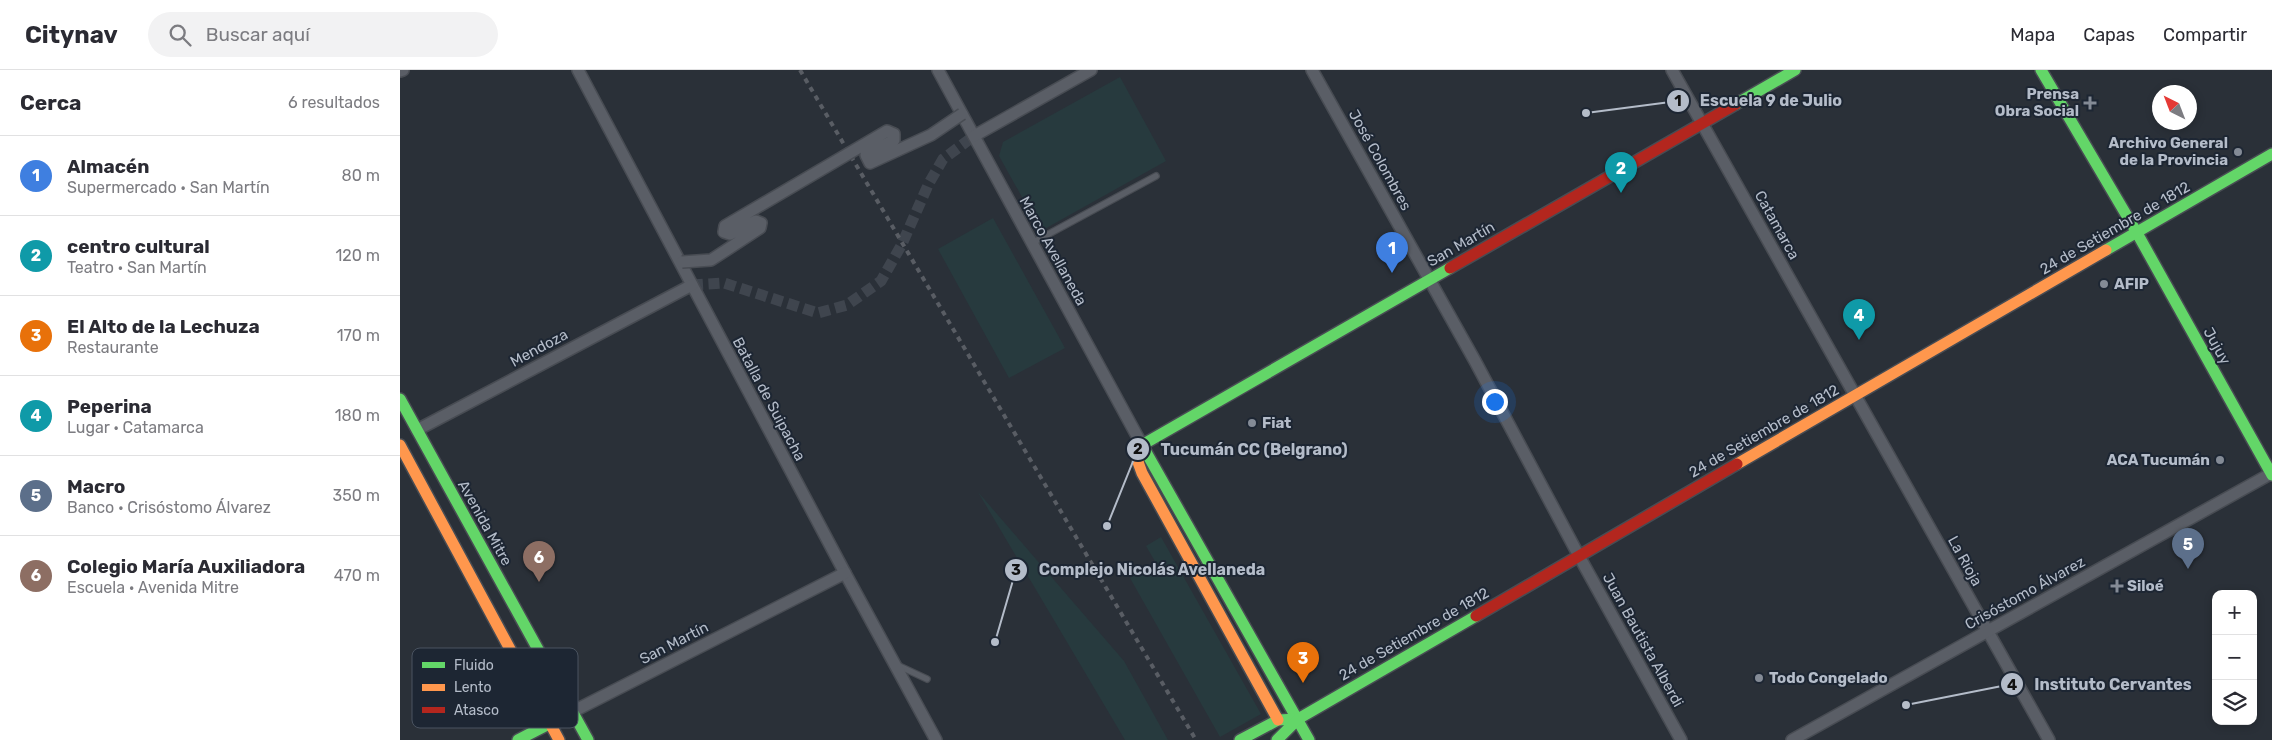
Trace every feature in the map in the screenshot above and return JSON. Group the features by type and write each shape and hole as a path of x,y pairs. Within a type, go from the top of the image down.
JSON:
{"main road":[{"name":"San Martín","path":"1142,445 1795,70"},
{"name":"Jujuy","path":"2041,70 2136,232 2272,474"},
{"name":"24 de Setiembre de 1812","path":"1277,740 1298,719 2272,154"},
{"name":"Avenida Mitre","path":"400,399 537,648"},
{"name":"Mendoza","path":"400,439 417,430"},
{"path":"400,445 510,648"},
{"name":"Marco Avellaneda","path":"1142,445 1310,740"},
{"path":"1142,445 1138,462 1142,473 1278,720"},
{"path":"1240,740 1278,720 1298,719"},
{"name":"Avenida Mitre","path":"578,722 588,740"},
{"name":"San Martín","path":"518,740 541,728"},
{"path":"553,728 559,740"}],"street":[{"name":"Batalla de Suipacha","path":"578,70 682,262 692,285 844,573 936,740"},
{"name":"Marco Avellaneda","path":"938,70 1142,445"},
{"path":"974,136 1091,70"},
{"name":"José Colombres","path":"1312,70 1429,279 1579,556"},
{"name":"Catamarca","path":"1672,70 1855,396"},
{"path":"682,262 711,260 760,228 760,223 756,220 730,234 724,232 726,226 887,132 894,134 894,140 866,155 870,163 931,135 962,114"},
{"name":"Mendoza","path":"417,430 692,285"},
{"name":"La Rioja","path":"1855,396 2049,740"},
{"name":"Crisóstomo Álvarez","path":"1792,740 2272,474"},
{"name":"Juan Bautista Alberdi","path":"1579,556 1681,740"},
{"name":"San Martín","path":"578,709 844,573"}],"lane":[{"path":"1032,242 1156,176"},
{"path":"894,663 926,679"}],"green space":[{"path":"1120,77 1166,161 1041,231 999,156 1003,142"},
{"path":"993,218 1065,348 1009,378 938,249"},
{"path":"978,492 1124,661 1168,740 1125,740"},
{"path":"1161,537 1261,714 1220,737 1130,578 1156,563 1146,546"}],"tunnel":[{"path":"692,285 724,283 818,313 847,305 881,281 902,244 929,183 943,159 974,136"}],"railway":[{"path":"800,70 1196,740"}],"traffic: fast":[{"path":"1736,104 1795,70"},
{"path":"2041,70 2137,233 2272,475"},
{"path":"2106,250 2272,154"},
{"path":"1142,445 1450,268"},
{"path":"400,399 537,648"},
{"path":"1142,445 1309,740"},
{"path":"1277,740 1298,719 1476,616"},
{"path":"1240,740 1278,720 1298,719"},
{"path":"578,722 588,740"},
{"path":"518,740 541,728"}],"traffic: slow":[{"path":"1737,464 2106,250"},
{"path":"400,445 509,648"},
{"path":"1142,445 1138,462 1142,473 1278,720"},
{"path":"553,728 559,740"}],"traffic: jam":[{"path":"1450,268 1736,104"},
{"path":"1476,616 1737,464"}],"place":[{"name":"Prensa Obra Social","path":"2090,103"},
{"name":"Escuela 9 de Julio","path":"1586,113"},
{"name":"Archivo General de la Provincia","path":"2238,152"},
{"name":"centro cultural","path":"1621,193"},
{"name":"Almacén","path":"1392,273"},
{"name":"AFIP","path":"2104,284"},
{"name":"Peperina","path":"1859,340"},
{"name":"Fiat","path":"1252,423"},
{"name":"ACA Tucumán","path":"2220,460"},
{"name":"Tucumán CC (Belgrano)","path":"1107,526"},
{"name":"Macro","path":"2188,569"},
{"name":"Colegio María Auxiliadora","path":"539,582"},
{"name":"Siloé","path":"2117,586"},
{"name":"Complejo Nicolás Avellaneda","path":"995,642"},
{"name":"Todo Congelado","path":"1759,678"},
{"name":"El Alto de la Lechuza","path":"1303,683"},
{"name":"Instituto Cervantes","path":"1906,705"}]}
